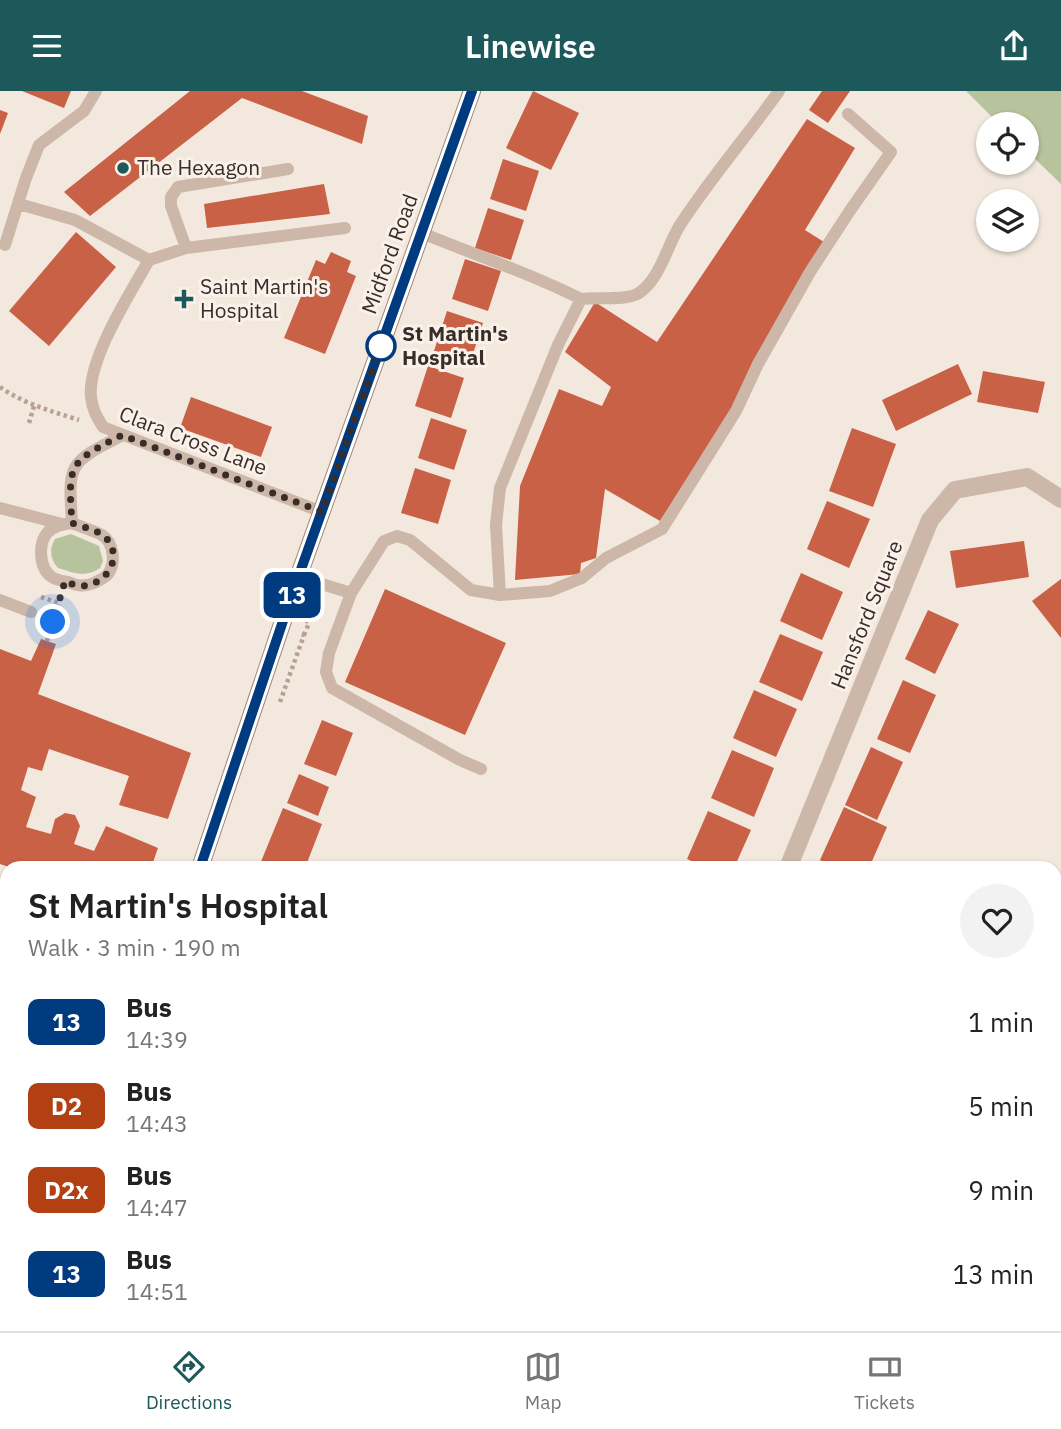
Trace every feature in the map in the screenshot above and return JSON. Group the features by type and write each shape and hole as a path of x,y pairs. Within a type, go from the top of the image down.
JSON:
{"main road":[{"name":"Midford Road","path":"202,861 299,577 472,91"}],"street":[{"name":"Hansford Square","path":"791,861 930,520 955,490 1027,477 1061,499"}],"lane":[{"path":"5,245 39,145 84,111 96,91"},
{"path":"422,233 547,282 581,299 636,296 648,286 680,226 779,91"},
{"path":"481,769 460,760 332,688 326,672 328,653 351,593 384,541 397,536 410,540 471,590 500,595 550,591 582,578 607,558 662,529 736,411 758,364 810,272 891,152 848,114"},
{"path":"186,248 172,206 171,197 178,187 288,169"},
{"path":"19,204 75,220 149,260 186,248 345,228"},
{"name":"Clara Cross Lane","path":"149,260 118,315 94,372 90,394 94,412 103,427 322,512"},
{"path":"500,595 496,525 500,488 558,345 581,299"},
{"path":"67,524 69,480 76,464 91,451 122,435"},
{"path":"0,508 67,524 100,534 108,540 112,552 113,563 107,576 90,585 79,586 51,577 41,557 41,544 48,531 67,524"},
{"path":"299,577 351,593"},
{"path":"0,600 31,612"}],"path":[{"path":"0,387 34,406 103,427"},
{"path":"29,423 34,406"},
{"path":"47,641 65,581"}],"green space":[{"path":"966,91 1061,91 1061,184 1039,163 1039,112 987,112"},
{"path":"71,534 99,546 103,561 100,568 84,574 55,565 51,550 55,539"}],"building":[{"path":"22,91 71,91 64,108"},
{"name":"The Hexagon","path":"190,91 302,91 368,116 362,144 242,98 90,216 64,192"},
{"path":"533,91 579,113 551,170 506,148"},
{"path":"822,91 850,91 828,123 809,110"},
{"path":"0,110 8,113 0,134"},
{"path":"807,119 855,148 805,230 824,242 730,412 660,521 605,489 596,558 581,563 580,574 515,580 520,486 559,389 602,406 611,387 565,352 595,302 657,342"},
{"path":"503,159 539,171 526,211 490,199"},
{"path":"324,184 330,214 207,228 204,204"},
{"path":"488,208 524,220 511,260 475,248"},
{"path":"76,232 116,267 49,346 9,311"},
{"path":"331,252 351,261 347,272 356,276 325,354 284,338 316,260 325,264"},
{"path":"465,259 501,271 488,311 452,299"},
{"path":"447,311 483,323 470,363 434,351"},
{"path":"958,364 972,394 896,431 882,400"},
{"path":"428,366 464,378 451,418 415,406"},
{"path":"983,371 1045,382 1038,413 977,402"},
{"path":"191,397 272,427 261,457 180,428"},
{"path":"431,418 467,430 454,470 418,458"},
{"path":"852,428 896,444 873,507 829,491"},
{"path":"415,468 451,480 438,524 401,513"},
{"path":"827,501 870,519 849,568 807,549"},
{"path":"1024,541 1029,577 956,588 950,551"},
{"path":"801,573 843,592 822,640 780,621"},
{"path":"1061,579 1061,638 1032,601"},
{"path":"385,589 506,643 465,735 345,682"},
{"path":"928,610 959,624 935,674 905,659"},
{"path":"780,634 823,652 802,701 759,682"},
{"path":"41,639 56,644 38,694 191,753 168,819 119,805 129,776 49,749 42,771 28,767 21,790 36,797 26,827 51,834 55,819 65,813 75,815 80,826 74,844 94,851 106,826 158,848 153,861 0,861 0,649 31,661"},
{"path":"903,680 936,695 910,753 877,739"},
{"path":"754,690 797,709 776,757 733,738"},
{"path":"322,720 353,733 336,776 304,764"},
{"path":"871,747 903,762 877,820 845,805"},
{"path":"732,750 774,768 754,817 711,798"},
{"path":"299,774 329,787 318,816 287,803"},
{"path":"844,807 887,827 872,861 820,860"},
{"path":"283,808 322,824 308,861 261,861"},
{"path":"708,811 751,830 737,861 687,859"}],"bus line":[{"name":"13","path":"202,861 289,603 472,91"}],"place":[{"name":"The Hexagon","path":"123,168"},
{"name":"Saint Martin's Hospital","path":"184,299"},
{"name":"St Martin's Hospital","path":"381,346"}],"route":[{"path":"53,622 65,581 79,586 90,585 107,576 113,563 108,540 72,523 69,480 76,464 91,451 122,435 322,512 385,334 381,346"}]}
